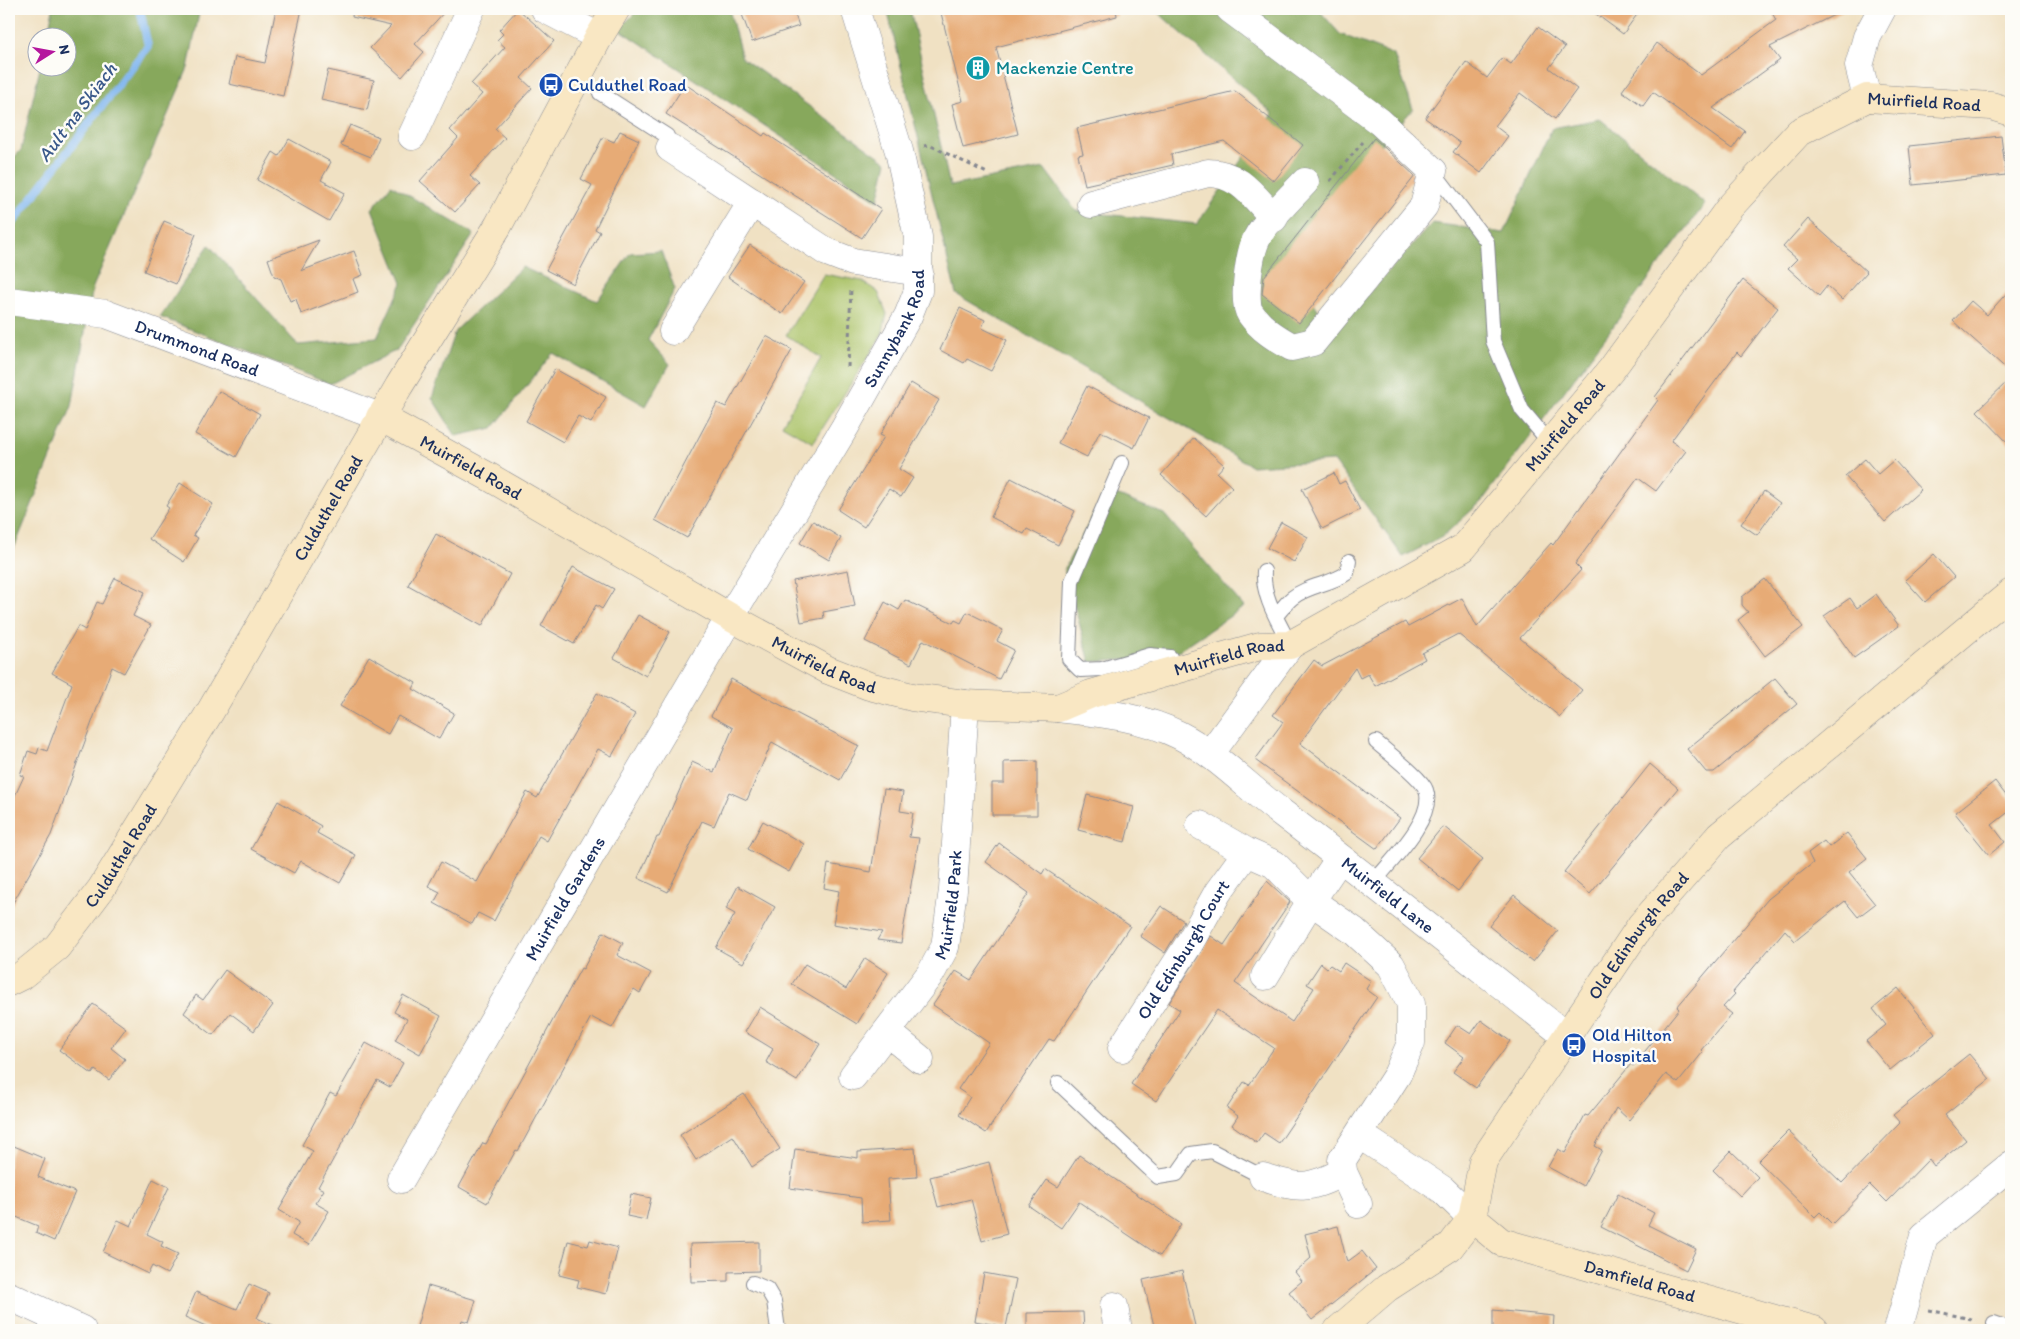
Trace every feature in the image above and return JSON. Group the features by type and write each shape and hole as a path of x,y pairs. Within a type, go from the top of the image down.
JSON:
{"street":[{"path":"412,136 471,9"},
{"path":"546,9 598,37"},
{"name":"Culduthel Road","path":"9,982 22,976 56,947 102,890 210,712 380,417 498,226 598,37 616,9"},
{"name":"Sunnybank Road","path":"730,617 845,427 908,316 918,291 918,237 899,151 855,9"},
{"path":"1230,9 1380,122 1433,171 1424,206 1313,342 1292,347 1267,333 1249,312 1250,256 1257,236 1305,182"},
{"path":"1867,98 1859,66 1867,37 1882,9"},
{"name":"Muirfield Road","path":"380,417 500,483 730,617 828,670 869,686 912,697 965,704 1058,708 1091,694 1260,646 1290,645 1463,548 1611,370 1730,207 1799,132 1867,98 1991,106 2011,112"},
{"path":"670,148 827,252 853,262 919,272"},
{"path":"1091,204 1208,174 1220,174 1241,182 1274,218"},
{"path":"673,331 752,202"},
{"name":"Drummond Road","path":"14,302 106,314 380,417"},
{"name":"Old Edinburgh Road","path":"1338,1330 1387,1288 1450,1247 1472,1218 1482,1161 1641,925 1719,836 2011,593"},
{"name":"Muirfield Gardens","path":"400,1179 730,617"},
{"path":"1210,754 1290,645"},
{"name":"Muirfield Park","path":"853,1076 931,973 945,947 953,890 965,704"},
{"name":"Muirfield Lane","path":"1058,708 1112,714 1147,721 1180,735 1210,754 1274,808 1566,1036"},
{"path":"1200,825 1247,852 1274,864 1311,901 1354,931 1391,965 1411,1004 1411,1043 1397,1075 1360,1135 1342,1160 1343,1172 1358,1204"},
{"name":"Old Edinburgh Court","path":"1122,1048 1189,944 1218,892 1247,852"},
{"path":"1265,976 1340,858"},
{"path":"887,1032 920,1059"},
{"path":"1360,1135 1442,1190 1472,1218"},
{"path":"1901,1318 1924,1236 2011,1165"},
{"path":"1262,1177 1295,1188 1323,1182 1343,1172"},
{"name":"Damfield Road","path":"1472,1218 1501,1242 1814,1330"},
{"path":"9,1296 82,1330"}],"lane":[{"path":"600,93 667,136 670,148"},
{"path":"1433,171 1487,242 1492,341 1522,410 1550,443"},
{"path":"1122,463 1072,581 1069,659 1080,670 1102,669 1150,655 1170,657 1177,670"},
{"path":"1276,616 1292,598 1308,589 1337,581 1347,574 1349,562"},
{"path":"1264,571 1263,580 1268,601 1290,645"},
{"path":"1372,884 1422,822 1427,807 1426,790 1420,782 1376,742"},
{"path":"1058,1083 1158,1177 1178,1174 1190,1154 1212,1151 1262,1177"},
{"path":"753,1283 767,1289 774,1301 778,1330"},
{"path":"1994,1324 2011,1329"}],"path":[{"path":"899,151 929,145 989,174"},
{"path":"848,369 853,262"},
{"path":"1901,1318 1994,1324"}],"green space":[{"path":"53,9 200,9 188,68 93,287 72,406 9,561 9,163 21,150 38,78 78,78 78,28 49,28"},
{"path":"639,9 729,9 742,58 887,162 878,201 619,29"},
{"path":"887,9 910,9 950,186 1044,168 1076,211 1197,224 1273,114 1154,9 1318,9 1340,34 1394,55 1413,109 1276,264 1336,329 1432,223 1504,233 1552,128 1600,119 1705,204 1482,501 1442,537 1403,557 1334,461 1252,466 956,294"},
{"path":"391,185 474,234 397,350 330,384 160,317 209,245 298,345 377,338 402,283 372,209"},
{"path":"661,251 675,289 648,340 670,364 646,406 553,353 493,428 456,436 432,398 455,331 522,267 597,301 630,253"},
{"path":"824,274 862,281 878,292 887,314 882,335 813,443 782,425 821,358 786,335"},
{"path":"1106,491 1164,514 1244,607 1169,657 1090,662 1064,569"}],"building":[{"path":"276,9 302,9 283,96 229,84 235,57 265,63"},
{"path":"353,9 447,9 415,44 424,52 402,77 370,48 391,26 352,17"},
{"path":"518,9 554,41 521,78 532,88 495,129 505,138 470,176 480,185 455,212 420,181 458,138 450,130 482,94 471,84 505,47 497,40 503,34 499,30"},
{"path":"740,9 793,9 799,26 752,42"},
{"name":"Mackenzie Centre","path":"940,9 1116,9 1117,16 996,47 1018,134 963,148 952,104 963,101"},
{"path":"1589,9 1641,9 1623,34"},
{"path":"1770,9 1846,9 1770,47 1780,60 1713,108 1745,131 1732,149 1653,92 1643,106 1622,91 1657,43 1701,75 1776,20"},
{"path":"1538,27 1565,47 1549,68 1577,89 1555,119 1520,93 1495,126 1508,136 1481,173 1453,152 1460,143 1425,118 1466,62 1487,78 1502,58 1511,64"},
{"path":"328,70 374,80 367,110 321,100"},
{"path":"685,84 763,136 765,133 881,209 862,238 666,114"},
{"path":"1235,91 1303,145 1274,181 1224,141 1171,154 1173,165 1085,185 1078,155 1083,154 1077,128"},
{"path":"350,125 379,137 371,157 341,145"},
{"path":"620,131 639,140 595,229 600,232 573,284 546,270 592,185 581,179 603,137 614,142"},
{"path":"2001,136 2006,175 1913,185 1909,146"},
{"path":"1374,138 1415,176 1299,323 1262,294 1264,277"},
{"path":"289,139 331,162 321,180 345,193 329,221 257,180 273,152 279,156"},
{"path":"1808,219 1867,272 1842,300 1827,286 1819,296 1788,268 1797,259 1783,247"},
{"path":"164,221 196,234 176,284 144,271"},
{"path":"319,240 301,271 354,251 363,275 353,279 358,292 301,314 296,299 290,301 281,279 274,276 268,259"},
{"path":"750,245 804,282 782,314 728,277"},
{"path":"1743,280 1778,308 1741,356 1737,352 1671,441 1686,451 1656,491 1638,478 1575,564 1581,570 1520,638 1582,690 1560,717 1458,634 1422,653 1425,659 1375,686 1368,674 1360,678 1355,668 1300,743 1400,818 1377,849 1255,760 1283,722 1273,715 1314,660 1322,666 1405,622 1408,627 1462,598 1477,627 1551,543 1553,545 1658,400 1655,397"},
{"path":"2011,288 2011,373 1953,321 1971,301 1987,315"},
{"path":"960,308 985,320 982,328 1007,340 991,371 967,359 964,363 940,350"},
{"path":"766,336 792,350 687,538 655,520 717,403 726,407"},
{"path":"555,369 606,397 591,423 578,416 563,442 526,421"},
{"path":"2011,378 2011,446 1977,411"},
{"path":"911,383 939,400 899,469 913,478 901,497 889,489 864,527 838,510 884,437 880,435"},
{"path":"1087,386 1149,418 1134,448 1100,431 1087,457 1058,443"},
{"path":"219,391 260,414 236,457 195,434"},
{"path":"1194,438 1224,465 1217,473 1232,487 1206,516 1161,475"},
{"path":"1865,459 1878,474 1894,460 1921,490 1885,522 1845,476"},
{"path":"1334,473 1339,484 1345,481 1360,510 1322,529 1302,489"},
{"path":"1011,478 1075,511 1058,545 1027,529 1024,534 991,517"},
{"path":"180,483 213,504 193,535 198,538 184,562 149,539 169,508 166,506"},
{"path":"1764,491 1780,503 1757,535 1741,524"},
{"path":"813,521 841,538 829,560 800,543"},
{"path":"1281,522 1308,537 1294,562 1267,548"},
{"path":"436,534 510,574 482,626 408,585"},
{"path":"1934,554 1954,577 1925,602 1905,580"},
{"path":"573,567 614,589 602,609 596,605 574,644 541,626"},
{"path":"848,570 855,606 823,612 824,618 801,622 793,581"},
{"path":"115,578 145,592 133,616 151,625 124,673 112,667 51,835 9,910 9,809 24,776 20,775 28,751 37,754 39,748 47,751 72,684 52,673 78,626 85,630 97,602 102,604"},
{"path":"1765,579 1803,627 1765,656 1738,620 1748,612 1742,605 1742,597"},
{"path":"1876,594 1899,626 1854,658 1824,616 1850,598 1857,608"},
{"path":"905,600 953,623 955,620 961,623 967,612 1003,630 997,641 1014,650 999,679 923,640 911,664 865,641 885,602 899,610"},
{"path":"638,615 670,632 646,676 614,658"},
{"path":"369,656 416,683 413,689 454,713 439,739 398,716 388,734 340,706"},
{"path":"1775,678 1797,704 1714,772 1706,772 1687,749"},
{"path":"731,679 859,746 840,780 772,742 747,800 729,792 714,826 702,821 668,892 638,878 657,837 659,837 692,762 714,772 733,728 711,716"},
{"path":"597,693 635,714 612,756 598,749 547,841 539,836 494,921 478,913 472,924 434,903 440,892 428,886 441,862 477,882 527,792 537,798"},
{"path":"1037,761 1037,815 992,815 992,783 1004,783 1004,762"},
{"path":"1650,764 1678,788 1590,894 1564,872"},
{"path":"1995,781 2011,802 2011,810 1992,825 2005,842 1989,855 1955,813"},
{"path":"884,789 903,792 900,811 913,813 909,837 919,838 901,943 877,940 882,932 833,924 839,891 824,888 828,864 871,872"},
{"path":"1087,795 1134,807 1125,842 1078,830"},
{"path":"278,801 321,826 317,833 356,855 340,883 301,861 294,873 251,849"},
{"path":"763,821 804,844 789,872 748,849"},
{"path":"1443,826 1483,859 1458,891 1417,858"},
{"path":"1847,833 1867,858 1849,872 1875,904 1858,917 1845,901 1795,941 1785,930 1733,992 1735,994 1723,1007 1732,1014 1701,1050 1703,1052 1678,1083 1666,1074 1629,1120 1616,1108 1595,1146 1602,1150 1583,1186 1548,1167 1558,1149 1565,1153 1585,1115 1588,1116 1631,1064 1633,1066 1679,1009 1677,1007 1768,899 1813,863 1808,853 1824,841 1829,847"},
{"path":"999,843 1042,874 1045,869 1130,926 1054,1041 1049,1039 986,1133 959,1115 970,1097 958,1089 989,1043 933,1005 956,971 971,980 1029,893 986,862"},
{"path":"1267,881 1290,902 1235,983 1292,1022 1314,988 1307,984 1321,963 1327,968 1330,965 1339,971 1344,963 1371,981 1366,989 1377,997 1279,1143 1264,1133 1257,1143 1232,1125 1238,1116 1227,1108 1244,1082 1249,1085 1274,1048 1217,1010 1156,1101 1131,1084 1180,1010 1169,1003 1211,936 1224,945"},
{"path":"738,886 775,907 743,963 716,948 735,914 726,909"},
{"path":"1514,895 1558,931 1533,962 1489,926"},
{"path":"1161,906 1184,921 1165,953 1140,936"},
{"path":"603,932 623,943 617,955 651,973 640,993 634,989 612,1028 591,1017 518,1151 516,1150 487,1203 459,1187 483,1143 486,1144 581,968 583,969"},
{"path":"865,958 888,973 857,1024 792,984 805,964 846,989"},
{"path":"225,970 273,1005 254,1031 230,1013 213,1035 184,1013 196,995 203,1000"},
{"path":"1898,988 1935,1034 1890,1070 1866,1041 1886,1025 1873,1009"},
{"path":"403,995 441,1016 420,1054 395,1040 407,1019 394,1012"},
{"path":"93,1004 126,1028 111,1048 125,1059 109,1080 95,1070 92,1074 59,1050"},
{"path":"760,1007 820,1044 797,1081 766,1062 773,1049 745,1032"},
{"path":"1481,1020 1510,1041 1476,1088 1453,1072 1464,1057 1445,1043 1457,1025 1471,1034"},
{"path":"366,1043 403,1063 390,1087 377,1080 318,1187 324,1190 315,1203 329,1211 309,1245 292,1235 299,1222 279,1210 313,1151 302,1145 330,1093 336,1096"},
{"path":"1969,1054 1990,1079 1945,1115 1966,1140 1934,1166 1929,1159 1887,1202 1870,1185 1832,1224 1820,1212 1815,1217 1758,1161 1788,1131 1842,1183 1900,1123 1893,1115"},
{"path":"744,1094 780,1149 752,1167 733,1136 696,1160 680,1135"},
{"path":"14,1146 45,1159 38,1177 75,1192 54,1241 36,1233 38,1226 9,1214 9,1159"},
{"path":"915,1148 917,1177 888,1179 891,1220 862,1222 861,1198 790,1188 795,1149 858,1158 858,1152"},
{"path":"1731,1151 1758,1177 1740,1196 1713,1170"},
{"path":"1079,1155 1181,1224 1160,1256 1079,1202 1061,1228 1029,1206 1047,1180 1058,1187"},
{"path":"989,1162 1007,1234 982,1241 971,1199 938,1207 930,1177"},
{"path":"153,1179 169,1187 147,1234 163,1242 161,1246 178,1254 167,1274 152,1266 148,1274 103,1252 118,1220 131,1226"},
{"path":"631,1194 651,1198 646,1220 627,1216"},
{"path":"1618,1194 1654,1213 1648,1225 1696,1249 1686,1270 1601,1227"},
{"path":"1338,1226 1347,1262 1362,1251 1376,1269 1312,1320 1289,1292 1302,1281 1295,1272 1311,1258 1305,1234"},
{"path":"590,1240 618,1248 606,1294 577,1287 579,1280 559,1275 568,1241 588,1246"},
{"path":"759,1242 759,1271 728,1272 728,1281 691,1282 690,1244"},
{"path":"1182,1271 1196,1330 1155,1330 1143,1280"},
{"path":"984,1273 1016,1279 1006,1327 975,1321"},
{"path":"249,1284 269,1293 257,1318 284,1330 215,1330 185,1317 196,1292 237,1309"},
{"path":"428,1286 476,1300 469,1322 462,1320 459,1330 416,1330"},
{"path":"1493,1310 1554,1316 1553,1330 1493,1330"},
{"path":"1083,1312 1084,1330 1027,1330 1027,1313"}],"waterway":[{"name":"Ault na Skiach","path":"9,228 148,46 140,9"}],"place":[{"name":"Mackenzie Centre","path":"978,68"},
{"name":"Culduthel Road","path":"551,85"},
{"name":"Old Hilton Hospital","path":"1574,1045"}]}
